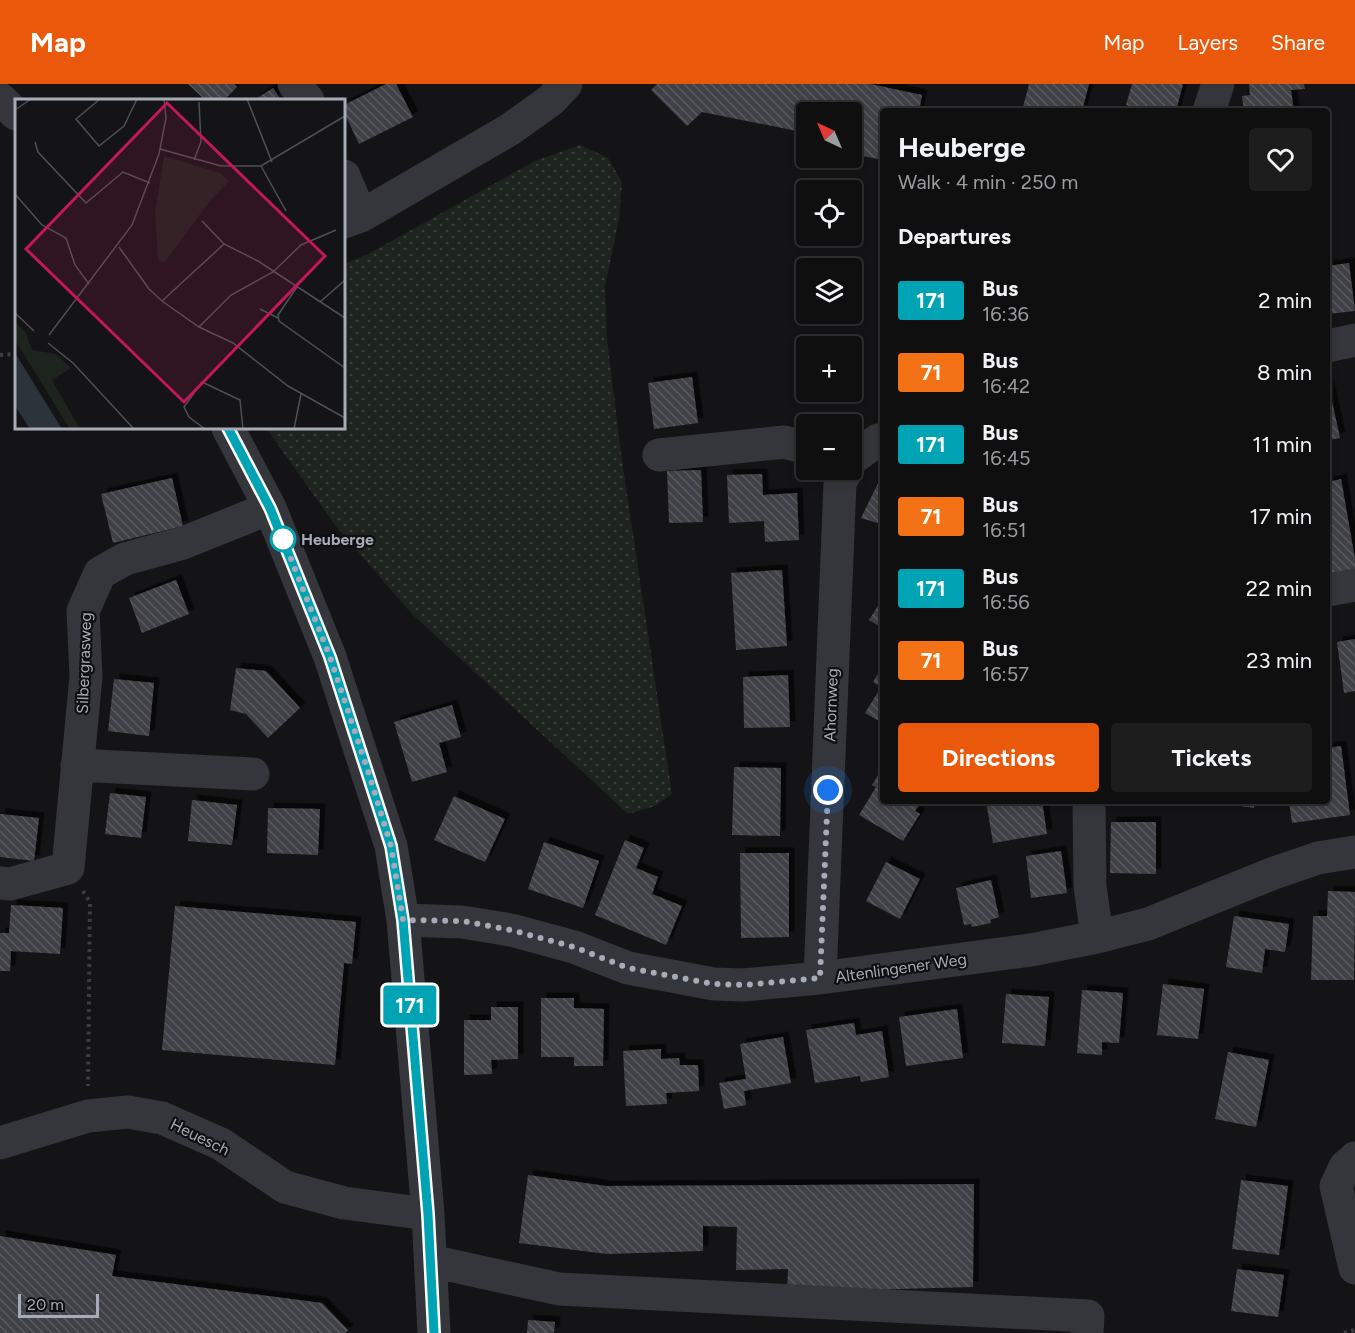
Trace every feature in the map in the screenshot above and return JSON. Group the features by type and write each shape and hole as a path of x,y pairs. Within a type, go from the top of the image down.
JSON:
{"street":[{"path":"294,84 307,99"},
{"path":"345,181 352,219 509,130 566,84"},
{"path":"1210,108 1218,84"},
{"path":"0,99 15,113"},
{"path":"1330,346 1355,340"},
{"path":"229,429 270,508 330,657 391,846 403,920 428,1214 435,1333"},
{"path":"862,452 880,440"},
{"path":"659,455 784,442 796,445"},
{"name":"Ahornweg","path":"820,978 841,480"},
{"name":"Silbergrasweg","path":"68,868 86,676 83,611 100,573 125,559 183,543 270,508"},
{"path":"1330,590 1355,585"},
{"path":"77,765 253,774"},
{"path":"1089,804 1090,886 1097,937"},
{"name":"Altenlingener Weg","path":"403,920 462,921 511,930 574,947 628,968 714,984 743,985 820,978 1031,950 1097,937 1148,924 1318,858 1355,852"},
{"path":"0,883 10,884 68,868"},
{"name":"Heuesch","path":"0,1143 88,1116 128,1112 162,1118 221,1144 285,1188 344,1203 428,1214"},
{"path":"1355,1158 1346,1167 1336,1186 1355,1268"},
{"path":"431,1261 559,1288 1088,1316 1087,1333"}],"path":[{"path":"0,356 15,354"},
{"path":"68,868 90,902 88,1116"},
{"path":"1344,1333 1355,1330"}],"shaded area":[{"path":"580,145 608,158 622,182 619,219 605,287 607,338 621,454 672,794 655,806 628,814 411,613 335,525 267,429 345,429 345,264 368,254 535,161"}],"building":[{"path":"188,84 234,84 237,87 225,99 204,99"},
{"path":"386,84 396,84 413,117 359,144 345,114 345,104"},
{"path":"657,84 870,84 922,95 920,108 880,108 880,159 862,156 862,102 796,102 796,131 702,112 687,126 651,90"},
{"path":"1029,84 1089,84 1083,108 1023,108"},
{"path":"1132,84 1183,84 1177,108 1135,108 1126,105"},
{"path":"1249,84 1304,84 1305,89 1291,90 1294,108 1244,108 1242,96 1250,95"},
{"path":"273,88 280,99 256,99"},
{"path":"1349,263 1355,311 1330,314 1330,266"},
{"path":"692,377 698,423 654,429 648,383"},
{"path":"1330,392 1340,438 1330,440"},
{"path":"701,470 703,522 669,523 667,471"},
{"path":"762,474 763,495 797,493 799,540 765,542 764,521 729,523 727,475"},
{"path":"172,478 183,526 113,543 101,494"},
{"path":"880,479 880,524 861,518"},
{"path":"1341,479 1355,559 1355,572 1330,577 1330,482"},
{"path":"782,570 787,646 736,650 731,573"},
{"path":"176,580 189,614 142,633 129,598"},
{"path":"880,602 880,627 869,620"},
{"path":"1355,639 1355,691 1344,693 1337,642"},
{"path":"236,668 266,671 300,708 268,738 246,714 230,710"},
{"path":"880,671 880,686 873,682"},
{"path":"788,675 790,727 744,728 743,677"},
{"path":"114,679 154,683 149,736 108,731"},
{"path":"880,689 880,722 865,713"},
{"path":"452,705 461,737 439,743 447,772 412,782 394,722"},
{"path":"1341,746 1350,815 1292,823 1289,804 1330,804 1330,748"},
{"path":"734,767 781,768 780,836 732,835"},
{"path":"880,772 880,804 920,804 915,811 920,814 903,841 859,815 876,787 872,785"},
{"path":"110,793 146,797 141,838 105,834"},
{"path":"454,796 505,819 485,862 434,840"},
{"path":"192,800 237,805 232,845 188,841"},
{"path":"986,804 1042,804 1047,834 993,843"},
{"path":"1227,804 1254,804 1254,808"},
{"path":"268,808 320,809 318,855 267,853"},
{"path":"0,814 39,818 34,861 0,857"},
{"path":"1111,822 1156,822 1156,874 1110,873"},
{"path":"625,840 644,848 636,868 658,877 652,894 682,906 666,945 595,915"},
{"path":"544,842 599,861 583,908 528,889"},
{"path":"1061,851 1067,893 1031,898 1026,856"},
{"path":"740,853 789,853 789,937 741,938"},
{"path":"886,862 920,879 900,919 866,901"},
{"path":"991,880 999,917 990,920 991,923 972,927 971,924 964,925 956,888"},
{"path":"1328,891 1355,892 1354,980 1311,980 1313,916 1327,916"},
{"path":"11,905 63,908 60,954 11,951 10,971 0,971 0,933 9,933"},
{"path":"175,906 356,922 352,964 344,963 335,1065 162,1050"},
{"path":"1234,916 1289,924 1285,952 1265,949 1262,973 1226,967"},
{"path":"1163,984 1204,989 1198,1039 1157,1035"},
{"path":"1082,990 1123,993 1119,1043 1102,1042 1102,1055 1077,1053"},
{"path":"1006,994 1049,997 1045,1046 1002,1043"},
{"path":"541,998 574,998 574,1008 604,1009 603,1066 574,1066 574,1057 541,1057"},
{"path":"491,1007 518,1007 518,1059 491,1060 492,1074 464,1075 464,1020 491,1020"},
{"path":"957,1009 963,1058 906,1066 899,1017"},
{"path":"854,1023 856,1035 882,1031 889,1077 861,1082 860,1076 815,1083 806,1030"},
{"path":"783,1037 791,1083 744,1091 746,1105 724,1109 719,1083 746,1079 740,1044"},
{"path":"661,1049 661,1059 679,1058 680,1065 698,1065 699,1091 666,1093 667,1104 626,1106 623,1051"},
{"path":"1228,1052 1269,1060 1256,1127 1215,1119"},
{"path":"528,1175 606,1186 974,1184 973,1287 787,1292 788,1269 736,1270 737,1227 703,1226 703,1251 607,1254 519,1243"},
{"path":"1241,1180 1288,1186 1279,1255 1232,1249"},
{"path":"0,1236 116,1255 112,1276 322,1303 348,1330 346,1333 0,1333"},
{"path":"1237,1269 1284,1275 1278,1317 1231,1311"},
{"path":"528,1320 555,1322 554,1333 527,1333"}],"bus line":[{"name":"171","path":"229,429 270,508 330,657 391,846 403,920 428,1214 434,1333"}],"place":[{"name":"Heuberge","path":"283,539"}],"route":[{"path":"283,539 330,657 368,771 391,846 403,920 462,921 511,930 574,947 628,968 714,984 743,985 820,978 828,790"}]}
